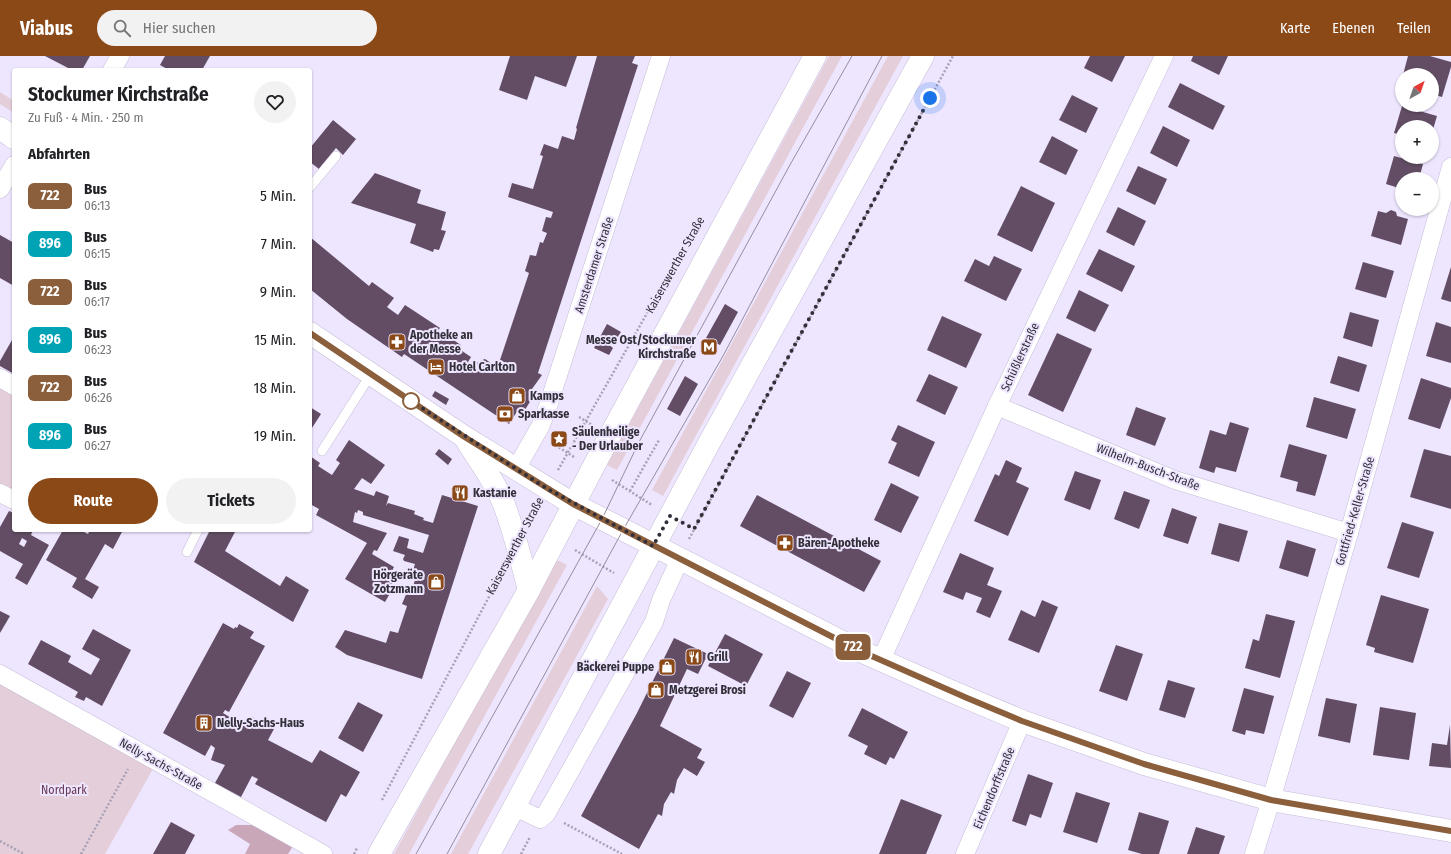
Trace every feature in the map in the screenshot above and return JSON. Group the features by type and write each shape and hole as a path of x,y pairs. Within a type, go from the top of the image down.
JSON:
{"street":[{"path":"113,68 120,56"},
{"name":"Amsterdamer Straße","path":"530,478 536,433 549,403 661,56"},
{"name":"Kaiserswerther Straße","path":"379,854 528,590 592,468 815,56"},
{"path":"489,854 653,546 922,56"},
{"name":"Schüßlerstraße","path":"881,660 997,406 1164,56"},
{"path":"0,128 12,137"},
{"name":"Gottfried-Keller-Straße","path":"1254,854 1349,533 1451,167"},
{"path":"0,189 12,168"},
{"path":"312,334 463,436 573,504 653,546 881,660 1022,721 1144,764 1271,800 1451,831"},
{"path":"0,378 12,385"},
{"name":"Wilhelm-Busch-Straße","path":"997,406 1175,480 1349,533"},
{"path":"463,436 484,469 502,502 517,543 528,590"},
{"path":"484,469 499,476 509,478 530,478"},
{"path":"0,493 12,499"},
{"path":"515,807 540,820 546,814 654,622 661,600 680,559"},
{"name":"Nelly-Sachs-Straße","path":"0,674 323,854"},
{"name":"Eichendorffstraße","path":"965,854 1022,721"}],"lane":[{"path":"312,185 336,156"},
{"path":"322,451 371,374"},
{"path":"187,552 197,532"}],"path":[{"path":"680,559 694,529 953,56"},
{"name":"Kaiserswerther Straße","path":"530,478 568,453 680,255"},
{"path":"536,433 670,516 694,529"},
{"path":"630,491 659,440"},
{"path":"554,539 633,584"},
{"name":"Kaiserswerther Straße","path":"379,806 517,543"},
{"path":"81,854 117,789"},
{"path":"546,814 622,854"},
{"path":"0,841 24,854"},
{"path":"354,854 357,847"}],"green space":[{"path":"829,56 842,56 617,470 607,465"},
{"path":"888,56 903,56 663,496 652,490"},
{"path":"0,92 12,100 12,112 0,104"},
{"path":"0,384 12,391 12,494 0,487"},
{"path":"555,559 567,565 409,854 394,854"},
{"path":"597,586 608,599 468,854 451,854"},
{"name":"Nordpark","path":"0,681 154,767 105,854 0,854"}],"shaded area":[{"path":"236,825 252,825 293,846 288,854 245,854 250,844 228,830"}],"building":[{"path":"45,56 90,56 83,68 68,68"},
{"path":"165,56 210,56 203,68 165,68 160,65"},
{"path":"510,56 577,56 566,87 535,76 527,100 499,90"},
{"path":"597,56 635,56 632,63 638,65 538,373 542,375 532,389 536,392 523,413 518,410 509,424 404,354 402,357 347,319 312,291 312,239 369,286 372,282 394,298 387,307 398,315 405,305 440,328 438,330 461,345 459,349 471,357 468,362 473,366 476,362 479,363 485,359 501,370 506,363 500,360 529,273 525,271 530,255 536,256 540,242 543,243 547,233 542,231 546,217 551,218 553,212 508,197 512,183 533,189 543,156 540,155 544,144 558,149 562,136 574,140 576,128"},
{"path":"1090,56 1125,56 1112,82 1084,68"},
{"path":"1193,56 1228,56 1219,75 1191,61"},
{"path":"1408,56 1430,56 1451,62 1451,67 1442,97 1439,96 1439,68 1405,68"},
{"path":"1180,83 1225,106 1213,130 1168,107"},
{"path":"1072,95 1098,108 1086,133 1059,120"},
{"path":"1400,112 1423,112 1437,116 1436,120 1398,120"},
{"path":"333,120 356,139 343,155 336,148 319,169 312,164 312,146"},
{"path":"1163,126 1190,140 1177,167 1150,153"},
{"path":"1052,136 1078,150 1066,175 1039,162"},
{"path":"1394,156 1395,164 1423,164 1421,172 1395,172 1395,187 1386,184"},
{"path":"1138,166 1167,179 1155,205 1126,191"},
{"path":"375,173 421,190 417,203 446,212 441,230 446,231 439,250 434,249 433,252 410,243 416,224 351,203"},
{"path":"1021,186 1055,203 1032,252 997,235"},
{"path":"1118,207 1146,221 1134,246 1106,232"},
{"path":"1391,210 1395,212 1395,216 1408,219 1401,245 1371,236 1378,211 1386,213"},
{"path":"0,235 12,242 12,285 0,278"},
{"path":"1099,249 1135,266 1122,292 1086,274"},
{"path":"994,256 1022,269 1006,301 964,281 975,259 989,266"},
{"path":"1363,262 1394,271 1386,298 1355,289"},
{"path":"1451,267 1451,302 1441,299"},
{"path":"1079,290 1109,305 1095,332 1066,318"},
{"path":"725,304 738,312 720,345 706,338"},
{"path":"1350,312 1379,320 1372,347 1343,338"},
{"path":"942,316 982,334 966,368 927,350"},
{"path":"1436,322 1451,327 1451,363 1426,356"},
{"path":"607,324 621,332 617,338 613,336 611,338 608,344 613,348 609,355 594,348"},
{"path":"1057,333 1092,349 1063,412 1028,395"},
{"path":"12,340 12,373 0,366 0,361"},
{"path":"1338,356 1367,365 1359,392 1330,383"},
{"path":"929,374 958,387 945,415 916,401"},
{"path":"685,376 698,384 680,416 667,409"},
{"path":"1421,378 1451,388 1451,398 1440,429 1408,419"},
{"path":"435,391 449,399 446,405 432,396"},
{"path":"1314,397 1356,409 1347,439 1306,427"},
{"path":"1136,407 1166,418 1155,446 1126,435"},
{"path":"312,408 321,414 312,428"},
{"path":"1230,422 1249,428 1236,472 1216,467 1214,473 1199,468 1210,430 1226,435"},
{"path":"898,425 935,442 919,477 888,463 897,443 891,440"},
{"path":"349,440 385,465 371,484 362,478 354,489 374,496 376,491 389,496 386,506 388,503 415,511 414,514 424,518 423,520 433,523 442,495 478,506 422,679 347,655 335,647 345,630 386,643 390,631 398,633 407,606 402,604 407,592 411,593 415,580 411,577 415,564 404,561 403,559 405,555 393,551 399,536 409,539 407,548 423,553 429,535 363,515 363,512 358,510 357,513 355,512 353,522 387,533 377,551 374,550 372,554 394,567 387,580 395,585 385,602 345,579 367,543 316,515 319,509 312,505 312,457 320,463 318,466 332,475 340,463 336,460"},
{"path":"1289,444 1327,455 1315,496 1296,491 1298,482 1280,477"},
{"path":"439,449 452,459 448,465 435,454"},
{"path":"1424,449 1451,456 1451,509 1410,497"},
{"path":"1006,460 1022,468 1016,482 1029,488 1008,536 974,521 995,474 999,476"},
{"path":"1075,471 1101,480 1090,510 1064,500"},
{"path":"891,483 919,497 901,533 874,520"},
{"path":"1124,491 1150,500 1139,529 1114,519"},
{"path":"757,495 881,561 864,592 740,526"},
{"path":"1172,508 1197,517 1188,544 1163,536"},
{"path":"9,511 12,512 12,532 32,532 31,535 49,545 27,585 15,578 23,564 0,551 0,527","holes":["22,538 27,541 24,547 19,544"]},
{"path":"1402,522 1434,532 1419,578 1387,568"},
{"path":"1219,523 1248,531 1239,562 1211,554"},
{"path":"62,532 84,532 88,534 89,532 122,532 113,549 105,544 85,579 99,587 92,599 72,587 77,578 46,560"},
{"path":"209,532 235,532 225,551 280,586 286,576 309,590 293,622 194,562"},
{"path":"1287,540 1316,549 1308,577 1279,568"},
{"path":"960,553 994,568 987,585 1002,591 990,618 976,612 982,598 966,592 963,600 943,592"},
{"path":"1381,595 1429,609 1413,663 1374,652 1375,648 1366,645"},
{"path":"1042,600 1058,607 1039,653 1008,640 1021,610 1035,617"},
{"path":"0,611 10,616 0,633"},
{"path":"1266,614 1295,621 1280,678 1245,668 1253,639 1259,641"},
{"name":"Nelly-Sachs-Haus","path":"223,623 234,629 235,627 237,628 239,624 254,632 250,638 265,646 229,712 225,710 223,713 246,727 252,717 274,729 268,740 312,763 320,750 360,772 346,797 341,794 326,822 255,784 258,779 252,776 241,797 215,783 225,765 211,760 215,748 211,745 205,756 163,733"},
{"path":"93,629 131,650 102,706 86,697 84,701 75,697 78,692 28,664 41,640 71,656 68,662 91,675 100,659 82,649"},
{"path":"725,634 763,654 746,686 708,666"},
{"path":"674,638 708,654 698,674 687,669 660,726 702,749 697,758 705,762 697,776 684,768 677,780 674,794 671,792 664,804 662,816 658,814 639,849 581,816 637,713"},
{"path":"1116,645 1143,654 1127,701 1099,691"},
{"path":"787,671 811,683 793,718 769,706"},
{"path":"1168,680 1195,688 1185,718 1159,710"},
{"path":"1244,688 1274,696 1264,734 1246,730 1245,735 1232,731"},
{"path":"1326,698 1357,704 1350,743 1318,736"},
{"path":"358,702 383,715 363,752 338,738"},
{"path":"1380,707 1416,713 1409,760 1373,755"},
{"path":"862,708 908,732 894,759 890,757 886,765 864,754 868,746 848,736"},
{"path":"1450,725 1451,768 1429,766 1432,743 1447,745"},
{"path":"1028,774 1053,783 1041,818 1030,814 1026,826 1012,821"},
{"path":"1076,792 1110,803 1097,843 1063,832"},
{"path":"901,799 942,815 926,854 879,854"},
{"path":"1139,812 1169,821 1159,854 1142,854 1128,850"},
{"path":"171,822 195,835 185,854 153,854"},
{"path":"1196,827 1225,836 1219,854 1187,854"}],"tram line":[{"path":"416,854 602,519 639,442 791,163 852,56"},
{"path":"447,854 623,530 723,356 882,56"}],"bus line":[{"name":"722","path":"312,334 463,436 573,504 858,650 967,698 1022,721 1144,764 1271,800 1451,831"}],"place":[{"name":"Apotheke an der Messe","path":"397,342"},
{"name":"Messe Ost/Stockumer Kirchstraße","path":"709,347"},
{"name":"Hotel Carlton","path":"436,367"},
{"name":"Kamps","path":"517,396"},
{"name":"Sparkasse","path":"505,414"},
{"name":"Säulenheilige - Der Urlauber","path":"559,439"},
{"name":"Kastanie","path":"460,493"},
{"name":"Bären-Apotheke","path":"785,543"},
{"name":"Hörgeräte Zotzmann","path":"436,582"},
{"name":"Grill","path":"694,657"},
{"name":"Bäckerei Puppe","path":"667,667"},
{"name":"Metzgerei Brosi","path":"656,690"},
{"name":"Nelly-Sachs-Haus","path":"204,723"}],"route":[{"path":"411,401 463,436 546,488 653,546 670,516 694,529 930,98"}]}
